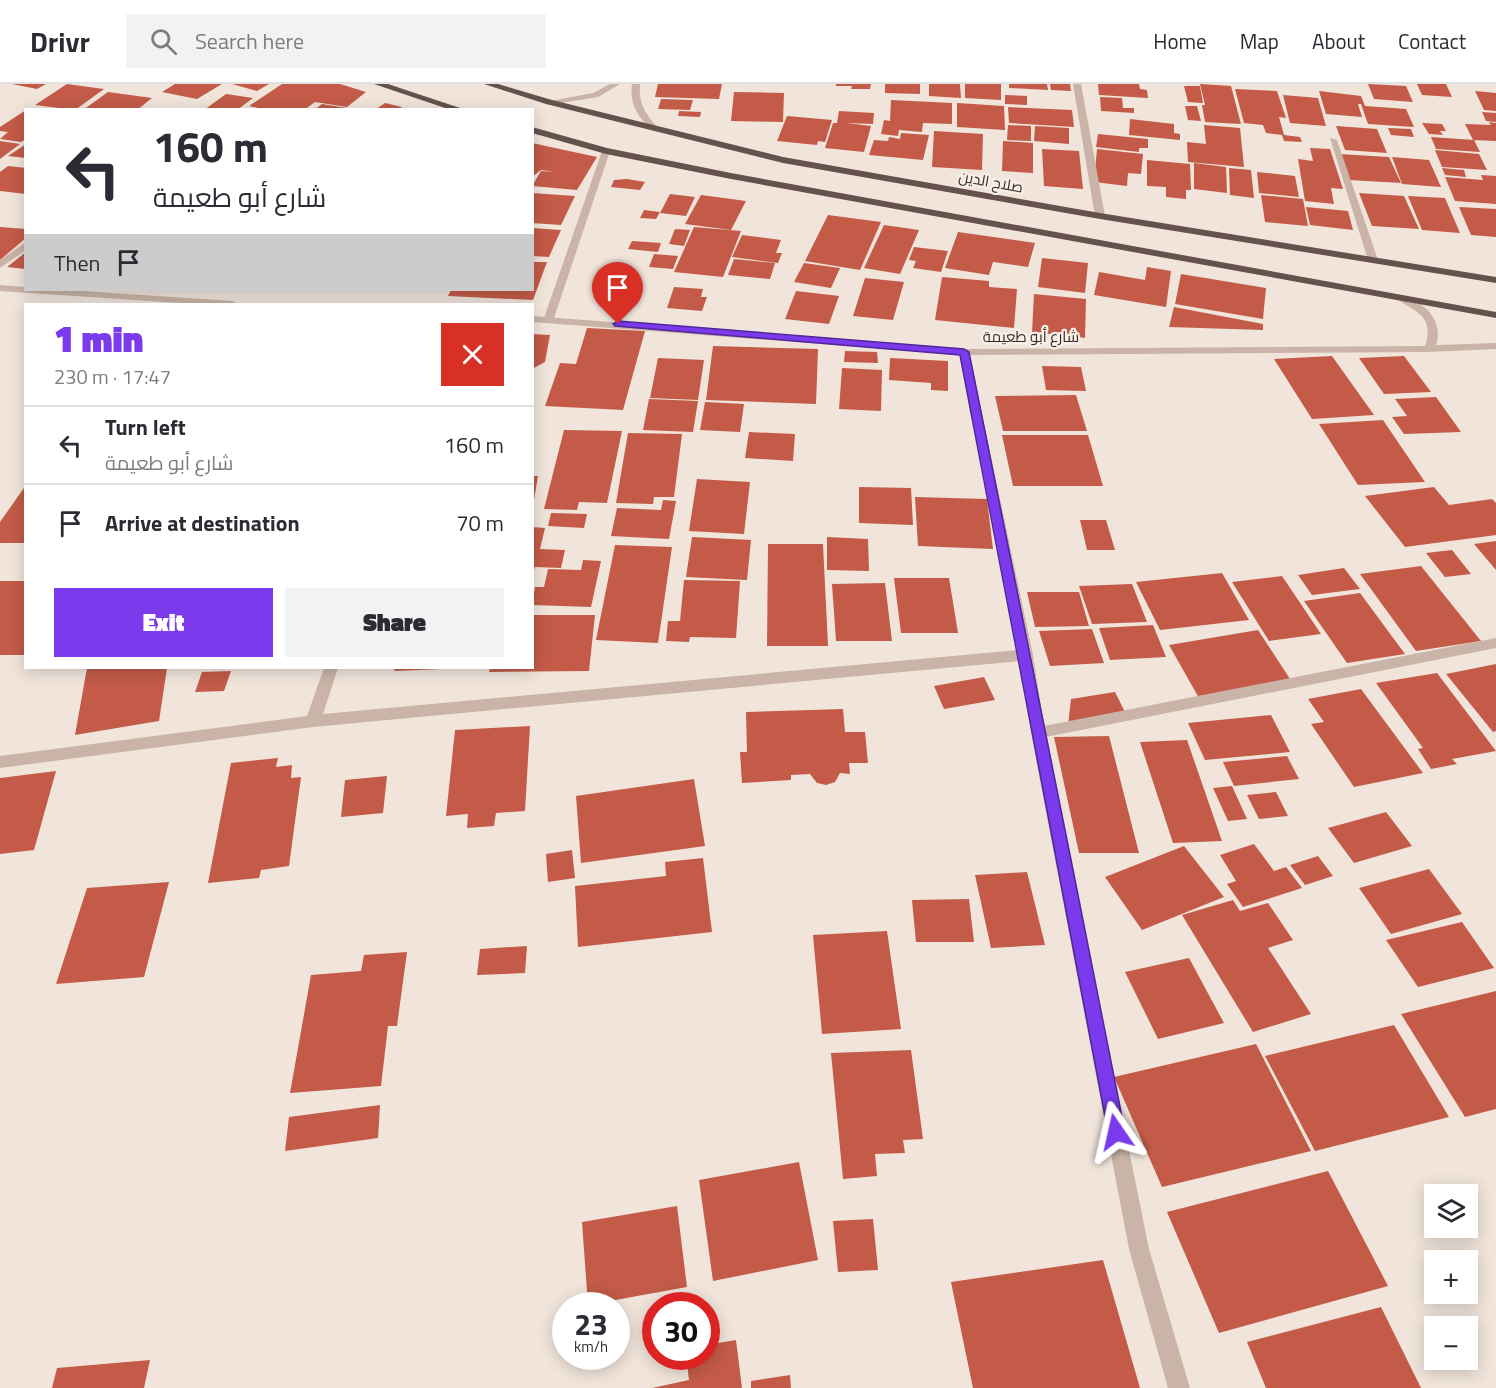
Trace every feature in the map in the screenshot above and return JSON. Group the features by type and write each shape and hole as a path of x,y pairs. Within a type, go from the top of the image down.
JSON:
{"highway":[{"path":"379,84 456,108"},
{"name":"صلاح الدين","path":"488,84 549,102 783,160 1100,216 1496,280"},
{"path":"534,131 606,151 966,220 1496,315"}],"street":[{"path":"549,102 595,95 616,84"},
{"path":"636,84 634,94 637,110 654,128"},
{"path":"1077,84 1100,216"},
{"path":"1333,140 1373,260"},
{"path":"549,318 606,151"},
{"path":"0,265 24,246"},
{"path":"0,288 24,290"},
{"path":"44,291 218,303"},
{"path":"1402,298 1431,317 1435,326 1429,349"},
{"name":"شارع أبو طعيمة","path":"534,319 549,318 964,352 1429,349 1496,346"},
{"path":"964,352 1026,655 1038,733 1139,1249 1179,1388"},
{"path":"1038,733 1496,643"},
{"path":"0,762 313,721 1026,655"},
{"path":"313,721 331,669"}],"building":[{"path":"12,84 46,84 37,89"},
{"path":"67,84 104,89 78,108 35,105"},
{"path":"175,84 222,84 197,99 162,92"},
{"path":"232,84 269,84 257,91"},
{"path":"282,84 340,84 366,92 347,107 315,102 307,108 249,106"},
{"path":"658,84 722,84 719,99 655,97"},
{"path":"836,84 871,84 870,89 851,89 852,86 836,86"},
{"path":"885,84 920,84 920,94 885,93"},
{"path":"929,84 960,84 961,98 929,96"},
{"path":"965,84 1001,84 1001,100 965,98"},
{"path":"1009,84 1047,84 1048,90 1009,88"},
{"path":"1050,84 1070,84 1071,91 1051,90"},
{"path":"1098,84 1139,84 1140,89 1147,90 1148,98 1099,95"},
{"path":"1200,84 1231,86 1241,124 1205,122 1202,105 1205,105"},
{"path":"1368,84 1406,86 1413,102 1374,99"},
{"path":"1417,84 1446,84 1452,97 1422,95"},
{"path":"1184,86 1200,86 1203,103 1188,102"},
{"path":"1235,89 1277,91 1286,118 1279,117 1284,135 1300,137 1302,142 1284,141 1282,135 1266,133 1263,125 1244,123"},
{"path":"1319,91 1361,96 1365,106 1406,109 1414,127 1368,124 1361,104 1358,104 1362,117 1326,114"},
{"path":"1475,91 1496,93 1496,111 1484,110"},
{"path":"108,92 152,98 140,108 86,108"},
{"path":"734,92 784,93 783,122 731,121"},
{"path":"226,94 253,98 240,108 207,108"},
{"path":"1005,95 1027,96 1027,105 1005,104"},
{"path":"1283,95 1318,98 1326,126 1290,123"},
{"path":"1100,97 1122,98 1123,108 1134,108 1134,113 1101,111"},
{"path":"661,99 693,100 690,110 658,109"},
{"path":"891,100 952,103 952,124 923,123 922,132 899,130 898,136 881,134 884,120 890,121"},
{"path":"385,103 402,107 401,108 378,108"},
{"path":"957,103 1004,106 1005,130 957,127"},
{"path":"322,104 347,108 317,108"},
{"path":"1185,106 1197,106 1201,121 1188,120"},
{"path":"1008,107 1072,110 1074,127 1009,123"},
{"path":"24,111 24,140 21,142 0,139 8,132 0,131 0,127"},
{"path":"679,111 701,112 700,117 678,116"},
{"path":"839,111 874,113 873,124 846,123 871,126 864,152 825,148 833,123 837,123"},
{"path":"1482,112 1496,113 1496,122 1486,121"},
{"path":"787,116 832,120 825,142 818,141 817,145 777,141"},
{"path":"1130,119 1174,124 1174,133 1180,134 1180,140 1129,135"},
{"path":"1489,122 1496,123 1496,141 1473,140 1465,124 1491,125"},
{"path":"1422,123 1442,124 1446,131 1440,131 1443,135 1429,134"},
{"path":"1008,125 1031,126 1031,141 1007,140"},
{"path":"1204,125 1240,128 1244,167 1188,162 1187,142 1206,144"},
{"path":"1035,126 1069,128 1069,144 1034,141"},
{"path":"1336,126 1377,129 1387,153 1345,150"},
{"path":"1388,128 1411,129 1414,137 1391,135"},
{"path":"934,131 983,134 982,170 932,167"},
{"path":"901,133 929,135 923,160 869,155 874,140 888,141 889,137 900,139"},
{"path":"1098,134 1148,139 1148,148 1139,148 1139,152 1096,147"},
{"path":"1431,137 1474,140 1480,152 1436,149"},
{"path":"0,141 20,144 0,159"},
{"path":"1003,141 1033,143 1033,173 1002,171"},
{"path":"534,143 597,157 577,190 534,186 541,171 555,172 541,170 534,175"},
{"path":"24,145 24,158 8,156"},
{"path":"1310,148 1330,149 1343,189 1331,188 1334,204 1305,201 1298,159 1313,161"},
{"path":"1042,149 1079,151 1083,189 1044,186"},
{"path":"1097,149 1143,154 1141,174 1128,173 1127,186 1094,182"},
{"path":"1435,150 1479,154 1487,170 1442,167"},
{"path":"1339,154 1389,157 1401,183 1349,180"},
{"path":"1392,157 1429,160 1441,187 1402,184"},
{"path":"1147,160 1190,164 1191,190 1186,190 1186,199 1166,197 1166,187 1147,186"},
{"path":"1194,163 1226,167 1227,193 1194,189"},
{"path":"8,166 24,168 24,194 0,191 0,172"},
{"path":"1229,168 1251,170 1254,198 1230,195"},
{"path":"1442,168 1464,170 1466,177 1445,175"},
{"path":"1257,172 1295,176 1299,197 1259,193"},
{"path":"1481,175 1496,176 1496,204 1455,201 1445,177 1483,180"},
{"path":"627,179 645,182 640,190 611,187 614,180"},
{"path":"534,193 575,196 561,225 534,223"},
{"path":"1359,193 1404,196 1419,229 1372,226"},
{"path":"670,194 695,197 686,216 660,213"},
{"path":"701,195 746,201 731,230 685,224"},
{"path":"1261,195 1303,199 1308,226 1265,222"},
{"path":"1408,196 1445,198 1460,233 1422,230"},
{"path":"1306,207 1348,211 1353,230 1310,225"},
{"path":"1459,207 1496,209 1496,237 1471,235"},
{"path":"644,210 660,212 656,219 640,218"},
{"path":"828,215 881,222 860,270 805,261"},
{"path":"884,225 919,230 900,274 864,268"},
{"path":"0,227 24,229 24,240 0,260"},
{"path":"694,227 741,231 723,277 674,272"},
{"path":"534,228 561,230 549,257 534,256"},
{"path":"675,229 690,230 684,246 669,244"},
{"path":"958,232 1035,243 1028,267 993,262 989,275 945,268"},
{"path":"742,235 781,240 776,253 782,253 778,263 732,257"},
{"path":"632,241 661,243 658,252 628,249"},
{"path":"914,247 948,251 941,272 913,268 916,261 909,260"},
{"path":"24,254 24,269 7,267"},
{"path":"654,254 678,256 673,269 649,267"},
{"path":"1042,258 1088,263 1085,293 1038,287"},
{"path":"734,259 775,263 770,279 728,275"},
{"path":"534,262 547,262 533,300 448,296 450,291 534,291"},
{"path":"804,263 840,268 831,288 794,282"},
{"path":"1147,267 1171,271 1166,307 1094,295 1099,272 1145,280"},
{"path":"1181,274 1266,288 1263,319 1175,304"},
{"path":"942,277 989,281 989,287 1017,289 1014,328 935,320"},
{"path":"865,278 904,282 893,320 853,316"},
{"path":"674,287 703,289 701,297 707,297 702,311 667,308"},
{"path":"796,291 839,296 829,324 785,319"},
{"path":"1034,294 1086,299 1085,338 1032,332"},
{"path":"1174,307 1263,324 1263,330 1169,327"},
{"path":"587,328 645,331 623,410 545,406 560,363 576,364"},
{"path":"534,334 550,335 545,362 534,368"},
{"path":"713,346 818,349 816,404 706,400"},
{"path":"845,351 877,352 878,363 844,362"},
{"path":"1332,356 1374,415 1312,419 1274,359"},
{"path":"1404,356 1431,392 1384,394 1359,358"},
{"path":"658,358 704,360 698,400 650,398"},
{"path":"890,358 948,361 948,391 931,390 931,383 889,380"},
{"path":"1042,366 1081,367 1086,391 1046,390"},
{"path":"842,368 882,370 881,411 839,409"},
{"path":"1076,395 1087,431 1003,431 995,396"},
{"path":"1436,397 1461,432 1404,434 1392,417 1407,416 1395,399"},
{"path":"649,399 698,401 693,432 643,430"},
{"path":"705,402 744,404 740,432 700,430"},
{"path":"1383,420 1425,482 1358,485 1319,424"},
{"path":"564,430 622,431 607,503 579,502 577,510 544,509"},
{"path":"749,432 795,434 793,461 745,458"},
{"path":"628,433 682,434 674,497 654,497 653,504 616,503"},
{"path":"1002,435 1088,435 1103,486 1013,486"},
{"path":"534,476 538,476 534,500"},
{"path":"697,479 750,482 744,534 689,531"},
{"path":"859,487 911,488 913,525 859,523"},
{"path":"1434,487 1449,505 1492,499 1496,503 1496,535 1405,547 1365,496"},
{"path":"24,488 24,543 0,543 0,522"},
{"path":"915,497 987,499 993,549 918,546"},
{"path":"663,500 676,501 669,539 611,536 617,508 661,510"},
{"path":"551,513 587,514 584,528 548,526"},
{"path":"1080,520 1106,520 1115,550 1087,550"},
{"path":"534,527 545,528 540,549 565,550 561,568 535,567 534,570"},
{"path":"692,537 751,540 747,580 686,577"},
{"path":"827,537 868,539 869,571 827,570"},
{"path":"1496,541 1496,570 1474,544"},
{"path":"768,544 823,544 828,646 767,646"},
{"path":"615,545 672,547 658,643 596,640"},
{"path":"1452,550 1471,574 1445,577 1426,553"},
{"path":"583,560 601,561 591,607 534,605 535,587 544,587 548,569 581,570"},
{"path":"1421,566 1481,641 1416,651 1360,574"},
{"path":"1344,568 1360,589 1312,595 1298,575"},
{"path":"1222,573 1249,620 1160,630 1136,582"},
{"path":"1282,576 1321,634 1269,641 1232,582"},
{"path":"894,578 949,578 958,633 901,633"},
{"path":"684,580 740,581 736,638 690,637 689,642 666,641 668,621 680,621"},
{"path":"0,581 24,581 24,655 0,655"},
{"path":"885,583 892,641 836,641 832,584"},
{"path":"1132,584 1147,622 1092,624 1079,586"},
{"path":"1027,592 1079,592 1089,626 1035,627"},
{"path":"1360,593 1405,654 1347,663 1304,601"},
{"path":"534,615 595,615 589,671 489,672 490,669 534,669"},
{"path":"1153,625 1166,657 1110,660 1099,628"},
{"path":"1092,629 1104,663 1050,666 1039,631"},
{"path":"1258,630 1292,682 1199,698 1169,645"},
{"path":"1496,664 1496,731 1493,732 1446,674"},
{"path":"87,669 167,669 159,721 75,735"},
{"path":"395,669 442,669 394,671"},
{"path":"231,671 224,691 195,692 202,672"},
{"path":"1437,673 1496,751 1452,759 1457,764 1431,769 1418,749 1423,748 1376,683"},
{"path":"984,677 995,700 944,709 934,686"},
{"path":"1361,689 1423,773 1354,787 1311,724 1324,722 1308,699"},
{"path":"1115,692 1129,720 1068,726 1071,699"},
{"path":"843,709 845,732 865,732 868,763 849,763 850,774 840,773 835,782 826,785 817,783 810,774 791,775 791,780 742,783 740,752 747,752 746,712"},
{"path":"1271,715 1290,752 1205,760 1188,723"},
{"path":"530,726 525,811 496,813 494,826 467,828 468,814 446,816 455,730"},
{"path":"1109,736 1139,853 1079,853 1054,737"},
{"path":"1187,740 1222,841 1173,843 1140,742"},
{"path":"1287,756 1299,779 1234,786 1223,762"},
{"path":"278,758 276,767 292,765 291,778 301,777 289,866 261,870 259,878 208,883 231,763"},
{"path":"56,771 34,850 0,854 0,778"},
{"path":"387,776 383,813 341,817 345,780"},
{"path":"694,779 705,846 581,863 576,796"},
{"path":"1232,786 1247,819 1228,821 1213,788"},
{"path":"1276,792 1288,816 1259,819 1247,795"},
{"path":"1386,812 1412,846 1354,863 1328,828"},
{"path":"1254,844 1274,871 1286,867 1302,888 1243,907 1227,884 1236,881 1220,855"},
{"path":"1184,846 1224,897 1142,930 1105,877"},
{"path":"572,850 575,878 548,882 546,854"},
{"path":"1318,856 1333,876 1305,885 1290,865"},
{"path":"703,858 712,932 578,947 575,886 666,876 665,862"},
{"path":"1429,869 1462,914 1391,934 1359,888"},
{"path":"1027,872 1045,945 991,948 975,875"},
{"path":"169,882 144,977 56,984 87,888"},
{"path":"969,899 974,942 916,942 912,900"},
{"path":"1233,900 1240,911 1268,903 1293,940 1268,948 1311,1014 1253,1032 1182,915"},
{"path":"1462,922 1494,968 1418,987 1386,940"},
{"path":"887,931 901,1029 822,1034 813,935"},
{"path":"527,946 525,973 477,975 480,949"},
{"path":"407,952 397,1026 388,1026 381,1086 290,1093 311,975 361,971 364,955"},
{"path":"1189,958 1224,1023 1158,1039 1125,972"},
{"path":"1496,991 1496,1109 1465,1117 1401,1014"},
{"path":"1394,1025 1449,1117 1315,1151 1265,1056"},
{"path":"1256,1044 1311,1151 1162,1187 1114,1077"},
{"path":"911,1050 923,1139 903,1140 905,1153 875,1154 877,1176 843,1179 831,1053"},
{"path":"380,1105 378,1138 285,1151 289,1117"},
{"path":"799,1162 818,1260 713,1281 699,1180"},
{"path":"1328,1171 1388,1286 1219,1333 1167,1212"},
{"path":"677,1206 687,1287 660,1292 642,1292 642,1295 630,1297 630,1292 587,1292 582,1222"},
{"path":"873,1219 878,1270 838,1272 833,1221"},
{"path":"1103,1260 1140,1388 973,1388 951,1282"},
{"path":"1381,1307 1421,1388 1266,1388 1247,1342"},
{"path":"736,1340 742,1388 652,1388 689,1380 688,1370 720,1370 720,1343"},
{"path":"150,1360 144,1388 52,1388 57,1368"},
{"path":"790,1375 791,1388 751,1388 751,1381"}],"route":[{"path":"618,324 964,352 1026,655 1038,733 1116,1132"}]}
